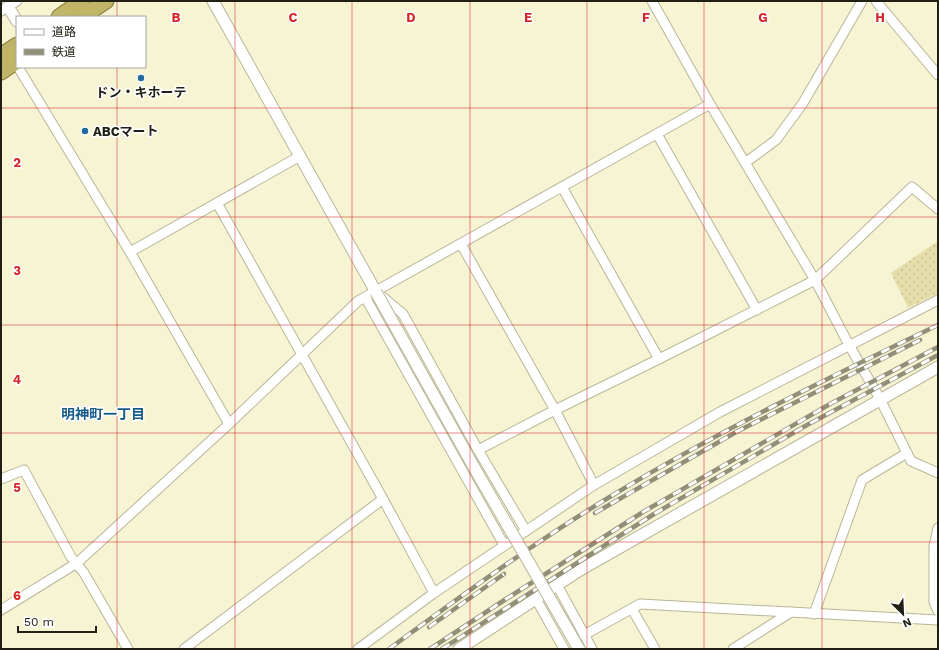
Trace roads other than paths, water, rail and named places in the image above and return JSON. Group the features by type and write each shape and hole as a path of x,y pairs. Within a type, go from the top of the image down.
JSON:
{"highway":[{"path":"60,16 82,1"},
{"path":"84,16 106,1"},
{"path":"1,56 16,46"},
{"path":"1,72 16,64"}],"street":[{"path":"212,1 475,469 579,649"},
{"path":"652,1 710,104 815,280 849,345 880,399 911,461 938,473"},
{"path":"745,163 776,140 785,128 803,103 862,1"},
{"path":"876,1 938,75"},
{"path":"8,5 16,19"},
{"path":"19,68 130,252 229,424"},
{"path":"1,610 77,564 229,424 358,301 710,104"},
{"path":"657,134 757,310"},
{"path":"130,252 300,156"},
{"path":"562,187 659,359"},
{"path":"478,450 815,280 912,187 938,209"},
{"path":"217,203 434,593"},
{"path":"461,244 555,410 594,485"},
{"path":"376,292 403,314 478,450 526,531"},
{"path":"365,297 504,545"},
{"path":"358,649 434,593 594,485 720,412 938,300"},
{"path":"463,648 580,570 938,367"},
{"path":"814,614 862,480 907,454"},
{"path":"1,479 24,470 71,557 84,573 128,649"},
{"path":"184,649 383,499"},
{"path":"938,528 934,546 934,602 938,611"},
{"path":"557,585 592,649"},
{"path":"536,599 564,649"},
{"path":"584,635 640,604 938,620"},
{"path":"632,609 655,649"},
{"path":"733,649 791,612"}],"railway":[{"path":"389,649 524,552 648,474 771,407 938,325"},
{"path":"595,513 738,431 920,340"},
{"path":"430,649 643,512 830,404 938,347"},
{"path":"442,649 654,514 807,425 938,355"},
{"path":"429,627 504,574"}],"place":[{"name":"ドン・キホーテ","path":"141,78"},
{"name":"ABCマート","path":"85,131"}],"district":[{"name":"明神町一丁目","path":"103,414"}]}
